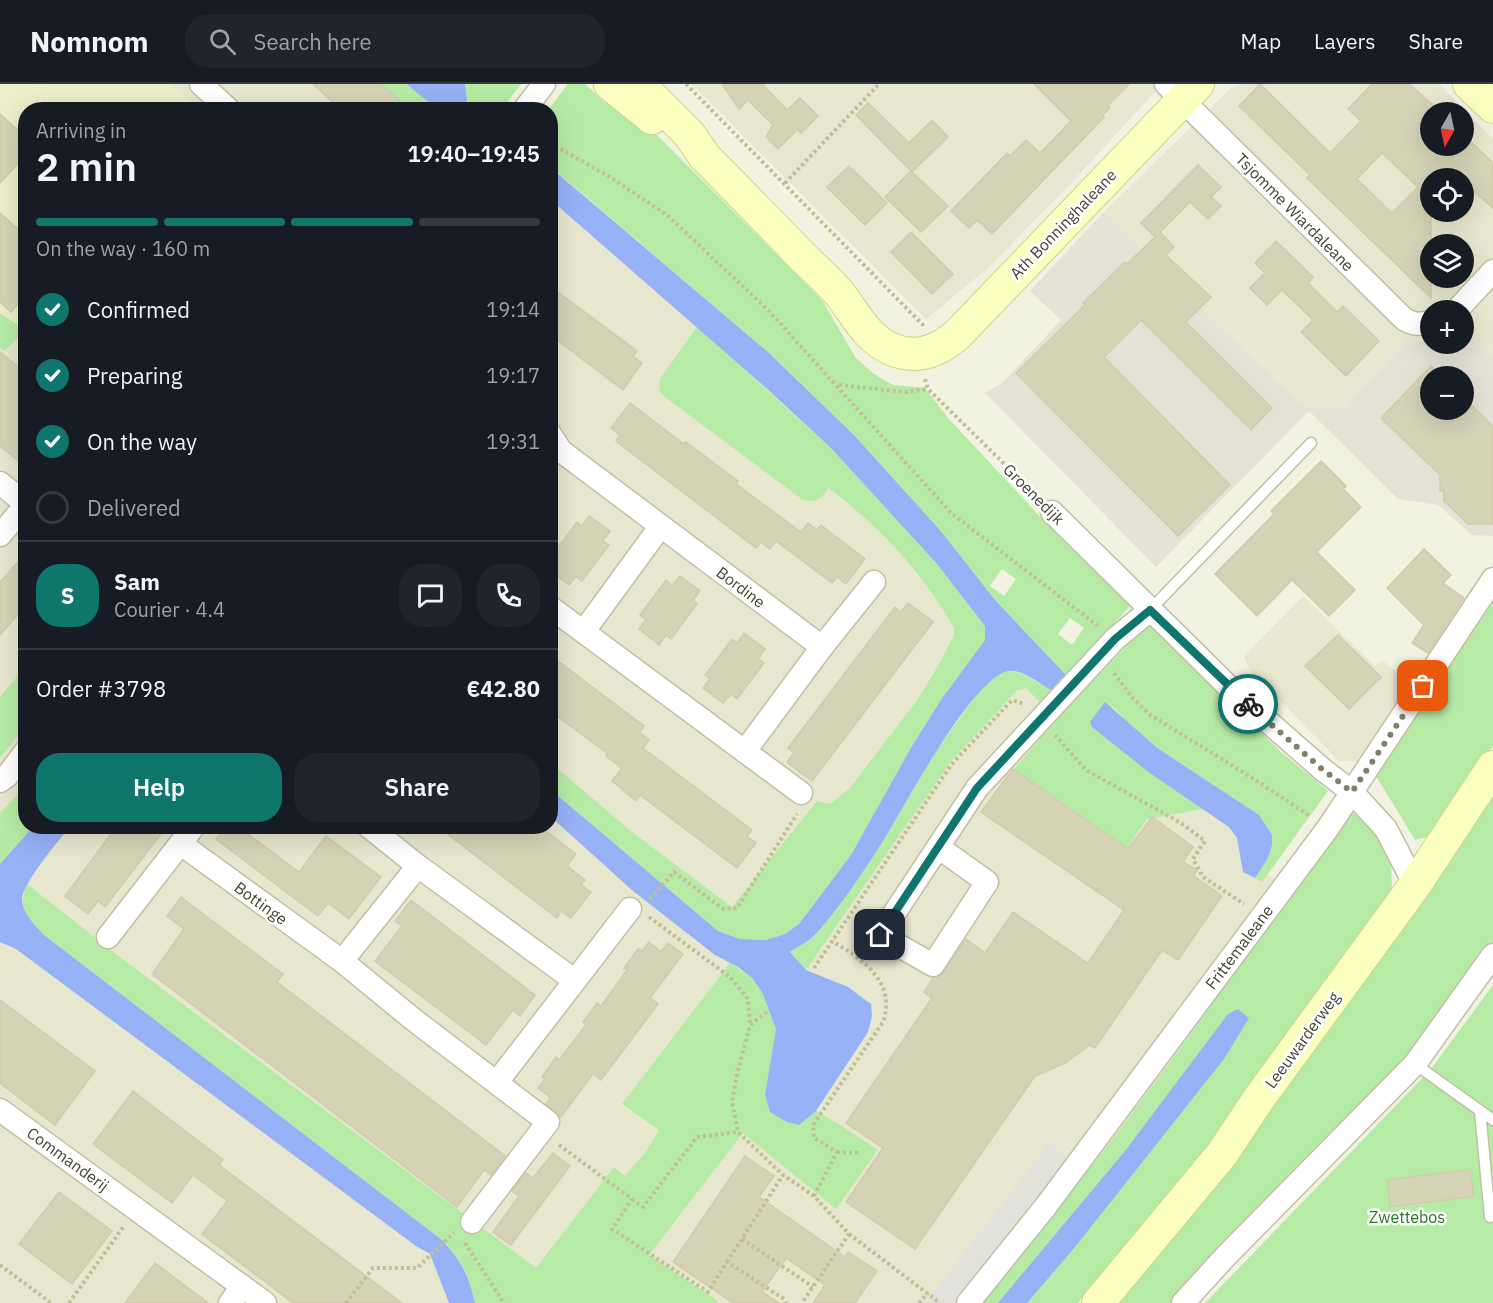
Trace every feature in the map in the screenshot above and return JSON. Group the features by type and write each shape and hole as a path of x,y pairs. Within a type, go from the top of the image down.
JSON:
{"main road":[{"path":"610,84 682,143 704,156"},
{"path":"639,84 690,135 704,156 839,294 874,339 893,350 905,353 924,353"},
{"path":"1469,84 1493,107"},
{"name":"Ath Bonninghaleane","path":"924,353 936,350 958,334 1182,89"},
{"name":"Leeuwarderweg","path":"1098,1303 1222,1154 1267,1088 1415,885 1493,767"}],"street":[{"path":"201,84 220,102"},
{"path":"530,102 544,84"},
{"name":"Tsjomme Wiardaleane","path":"1182,89 1404,319 1412,324 1420,324"},
{"path":"1466,300 1493,271"},
{"name":"Bordine","path":"558,446 660,527 822,647"},
{"path":"0,483 18,498"},
{"name":"Groenedijk","path":"1052,512 1233,691 1322,769 1352,792 1386,829 1415,885"},
{"path":"0,535 18,514"},
{"path":"584,632 660,527"},
{"name":"Frittemaleane","path":"968,1303 1046,1206 1328,828 1493,579"},
{"path":"745,751 822,647 874,582"},
{"path":"938,847 987,882 933,965 880,935 938,847 977,788 1108,647 1150,610"},
{"path":"558,613 801,793"},
{"path":"0,781 18,762"},
{"path":"378,834 574,980"},
{"name":"Bottinge","path":"108,937 188,835 414,1020 548,1122 464,1226"},
{"path":"342,962 418,866"},
{"path":"496,1082 574,980 639,908"},
{"path":"1183,1303 1226,1256 1415,1064 1493,955"},
{"name":"Commanderij","path":"0,1110 136,1209 236,1294 265,1303"}],"lane":[{"path":"1150,610 1311,443"},
{"path":"1415,1064 1493,1120"},
{"path":"1480,1111 1490,1217"}],"path":[{"path":"686,84 785,183 924,353 928,389 905,392 837,385"},
{"path":"785,183 879,84"},
{"path":"558,148 610,177 667,215 769,311 951,513 1108,647 1131,696 1149,714 1328,828"},
{"name":"Groenedijk","path":"928,389 1052,512"},
{"path":"814,968 951,765 1012,700 1022,702 1041,719 1086,770 1181,823 1205,841 1193,859 1203,877 1262,916"},
{"path":"801,793 797,818 737,908 723,909 674,872 639,908 730,977 748,999 750,1025 732,1102 738,1132 783,1175 814,1196 849,1234 940,1303"},
{"path":"832,941 858,957 869,967 880,981 887,999 887,1010 883,1022 813,1125 814,1138 837,1152 861,1153"},
{"path":"750,1025 767,1012"},
{"path":"632,1199 643,1208 697,1137 738,1132"},
{"path":"814,1196 837,1152"},
{"path":"727,1262 783,1175"},
{"path":"69,1303 136,1209"},
{"path":"464,1226 504,1303"},
{"path":"801,1303 849,1234"},
{"path":"742,1239 813,1287"},
{"path":"346,1303 373,1268 417,1268 443,1241"},
{"path":"0,1265 51,1303"},
{"path":"919,1303 928,1293"}],"shaded area":[{"path":"0,84 434,84 456,102 18,102 18,834 558,834 558,190 803,408 1006,632 1116,732 1252,827 1253,865 1309,901 995,1303 0,1303"},
{"path":"0,84 168,84 193,102 18,102 18,330 14,334 0,324"},
{"path":"691,84 1162,84 1073,181 988,268 926,319"},
{"path":"1243,84 1439,84 1457,102 1420,102 1420,156 1474,156 1474,120 1493,139 1493,357 1474,341 1474,300 1420,300 1420,341 1403,345 1345,408 1302,406 1104,212 1231,88"},
{"path":"1104,212 1302,406 1345,408 1403,345 1420,341 1420,354 1474,354 1474,341 1493,357 1493,536 1472,535 1438,505 1398,499 1309,411 1156,567 985,393 1003,382 1061,320 1030,291"},
{"path":"1303,596 1375,666 1382,660 1410,683 1357,761 1339,761 1249,669 1244,656"},
{"path":"1050,1142 1068,1158 956,1303 925,1303"}],"green space":[{"path":"378,84 407,84 427,102 400,102"},
{"path":"465,84 521,84 507,102 466,102"},
{"path":"568,84 585,84 605,103 610,99 658,136 815,293 823,302 856,358 874,374 893,385 925,388 948,418 1060,538 1130,606 1067,676 996,601 940,530 854,435 769,353 558,173 558,102 554,102","holes":["1002,569 1016,579 1004,596 990,586","1070,618 1084,628 1072,645 1058,634"]},
{"path":"0,313 18,325 18,337 5,351 0,348"},
{"path":"697,327 830,447 937,564 985,626 985,640 912,746 851,855 799,924 785,934 766,940 740,939 718,931 558,796 558,769 632,832 732,907 817,801 830,804 850,788 918,699 942,659 954,635 954,628 942,607 914,569 866,519 829,488 818,499 803,500 661,394 660,379"},
{"path":"1493,602 1493,746 1430,836 1415,840 1376,776 1379,765"},
{"path":"1148,623 1281,752 1328,791 1262,882 1255,878 1267,860 1272,846 1272,835 1259,815 1156,747 1130,726 1110,704 1151,774 1203,809 1147,819 1118,861 1004,781 1057,719"},
{"path":"1010,670 1053,691 1041,703 1026,688 1017,690 951,761 806,970 790,952 815,936 878,849 937,750 980,690 997,675"},
{"path":"18,675 18,735 0,758 0,697"},
{"path":"1493,791 1493,948 1412,1054 1183,1287 1170,1303 1116,1303"},
{"path":"18,794 18,834 27,834 0,864 0,813"},
{"path":"1351,811 1379,834 1391,859 1392,889 1200,1157 1078,1303 980,1303 1030,1244 1125,1123"},
{"path":"27,884 117,955 536,1268 614,1167 625,1176 645,1153 659,1130 622,1104 730,963 752,978 762,992 776,1029 765,1095 770,1112 799,1125 816,1111 878,1150 836,1209 743,1133 649,1255 718,1301 716,1303 475,1303 463,1269 442,1240 44,935 25,912 23,900"},
{"name":"Zwettebos","path":"1493,985 1493,1303 1205,1303 1431,1069"}],"water":[{"path":"407,84 465,84 466,102 429,102"},
{"path":"558,174 769,353 854,435 940,530 996,601 1067,676 1053,691 1019,672 1008,671 992,680 975,697 937,750 878,849 841,903 816,934 790,952 806,970 848,987 871,1004 872,1016 868,1032 816,1111 799,1125 787,1122 770,1112 765,1095 776,1029 762,992 752,978 738,967 715,955 633,891 558,823 558,796 718,931 740,939 766,940 785,934 799,924 851,855 912,746 941,700 985,640 985,626 937,564 830,447 558,206"},
{"path":"1105,702 1156,747 1259,815 1272,835 1272,846 1267,860 1255,878 1243,872 1237,838 1229,827 1151,774 1092,727 1090,722"},
{"path":"27,834 65,834 23,893 22,900 25,910 44,935 442,1240 463,1269 475,1303 449,1303 430,1254 416,1246 16,949 0,942 0,864"},
{"path":"1238,1009 1249,1018 1224,1059 1075,1247 1027,1303 998,1303 1125,1151 1228,1014"}],"building":[{"path":"313,84 381,84 401,102 332,102"},
{"path":"722,84 764,84 787,110 800,98 818,116 801,133 798,129 778,149 766,137 773,125 748,100 739,109"},
{"path":"1034,84 1129,84 1108,105 1110,107 1103,115 1104,117 992,234 977,220 969,228 951,211 1007,153 1010,156 1026,140 1040,153 1071,121"},
{"path":"1260,84 1330,153 1361,121 1348,109 1372,84 1409,84 1430,102 1420,102 1420,156 1474,156 1474,145 1493,163 1493,208 1474,192 1474,168 1420,168 1420,222 1431,222 1431,234 1420,234 1420,287 1307,178 1310,175 1239,106","holes":["1382,153 1418,187 1392,213 1357,179"]},
{"path":"868,103 909,143 932,120 948,137 912,172 856,115"},
{"path":"0,114 18,130 18,164 0,183"},
{"path":"1198,165 1221,187 1211,197 1221,206 1208,219 1190,202 1160,232 1174,247 1166,255 1211,297 1186,322 1272,408 1251,430 1141,320 1104,357 1230,485 1178,536 1016,373 1085,305 1083,303 1125,262 1127,264 1155,237 1141,223"},
{"path":"849,166 887,203 865,225 827,187"},
{"path":"911,171 948,206 921,232 885,197"},
{"path":"0,213 18,229 18,304 11,312 0,302"},
{"path":"911,232 953,274 932,294 891,252"},
{"path":"1276,241 1313,277 1308,283 1337,312 1343,306 1379,341 1346,376 1301,332 1313,320 1282,290 1267,305 1250,288 1265,273 1255,263"},
{"path":"1421,288 1431,288 1431,298"},
{"path":"558,292 637,351 633,356 642,363 623,390 558,341"},
{"path":"0,352 18,367 18,461 0,446"},
{"path":"1420,377 1420,420 1474,420 1474,408 1493,426 1493,524 1468,524 1444,501 1444,491 1440,491 1440,475 1381,418"},
{"path":"630,403 738,481 736,484 801,532 808,523 817,530 821,525 865,559 846,584 837,577 832,583 776,541 770,549 761,542 756,548 616,441 620,435 611,428"},
{"path":"1321,461 1346,486 1343,489 1361,507 1317,552 1355,590 1329,616 1292,580 1257,616 1215,574 1274,514 1271,511"},
{"path":"589,516 610,531 603,541 609,545 582,581 576,576 569,585 558,577 558,547 577,522 582,526"},
{"path":"1424,549 1451,575 1443,583 1464,598 1428,653 1412,643 1424,625 1387,588"},
{"path":"18,562 18,614 0,635 0,582"},
{"path":"680,576 700,591 693,600 697,604 671,639 666,635 659,645 639,629 646,620 640,615 666,580 672,585"},
{"path":"908,603 933,622 812,781 787,762 794,753 788,748 895,607 901,612"},
{"path":"744,633 765,649 758,659 764,663 737,699 731,694 723,703 703,688 710,679 705,675 732,639 737,643"},
{"path":"1338,635 1381,677 1349,709 1305,666"},
{"path":"558,661 644,726 640,732 649,740 643,748 752,830 747,836 756,843 737,868 640,795 636,801 612,781 622,768 606,756 607,753 558,717"},
{"path":"1013,769 1128,849 1152,817 1193,847 1183,862 1197,870 1194,876 1222,896 1178,960 1162,950 1095,1048 1090,1045 1065,1063 1035,1076 915,1249 846,1202 883,1148 846,1123 932,998 924,992 933,978 944,972 966,939 985,953 1013,912 1088,963 1124,910 981,812"},
{"path":"111,834 161,834 105,907 98,901 88,914 65,896"},
{"path":"220,834 248,834 299,872 326,836 381,877 349,919 328,903 318,916 216,839"},
{"path":"447,834 550,834 576,854 567,866 585,880 581,885 591,892 571,918 561,911 557,918"},
{"path":"181,897 283,974 277,982 505,1156 491,1175 484,1170 457,1207 152,974 184,929 167,916"},
{"path":"411,900 535,995 520,1016 513,1010 486,1045 375,961 402,926 395,921"},
{"path":"649,942 661,952 668,943 683,954 650,998 658,1004 601,1080 593,1074 561,1117 546,1104 551,1098 538,1088 545,1079 542,1077 556,1057 559,1060 586,1025 583,1022 597,1003 601,1006 627,970 624,968 638,949 642,951"},
{"path":"0,1000 95,1071 55,1125 0,1083"},
{"path":"133,1091 223,1160 219,1165 402,1303 293,1303 202,1234 227,1201 193,1175 172,1203 93,1144"},
{"path":"553,1153 570,1166 511,1245 493,1232 519,1196 512,1191 526,1173 533,1178"},
{"path":"745,1156 774,1176 759,1197 845,1257 848,1252 877,1271 855,1303 813,1303 825,1285 786,1258 762,1292 779,1303 733,1303 673,1262"},
{"path":"1470,1169 1474,1196 1390,1207 1387,1180"},
{"path":"59,1192 112,1231 72,1284 19,1244"},
{"path":"155,1263 208,1303 125,1303"}],"way so far":[{"path":"1248,704 1322,769 1352,792 1423,686"}],"route":[{"path":"880,935 977,788 1115,639 1150,610 1248,704"}]}
